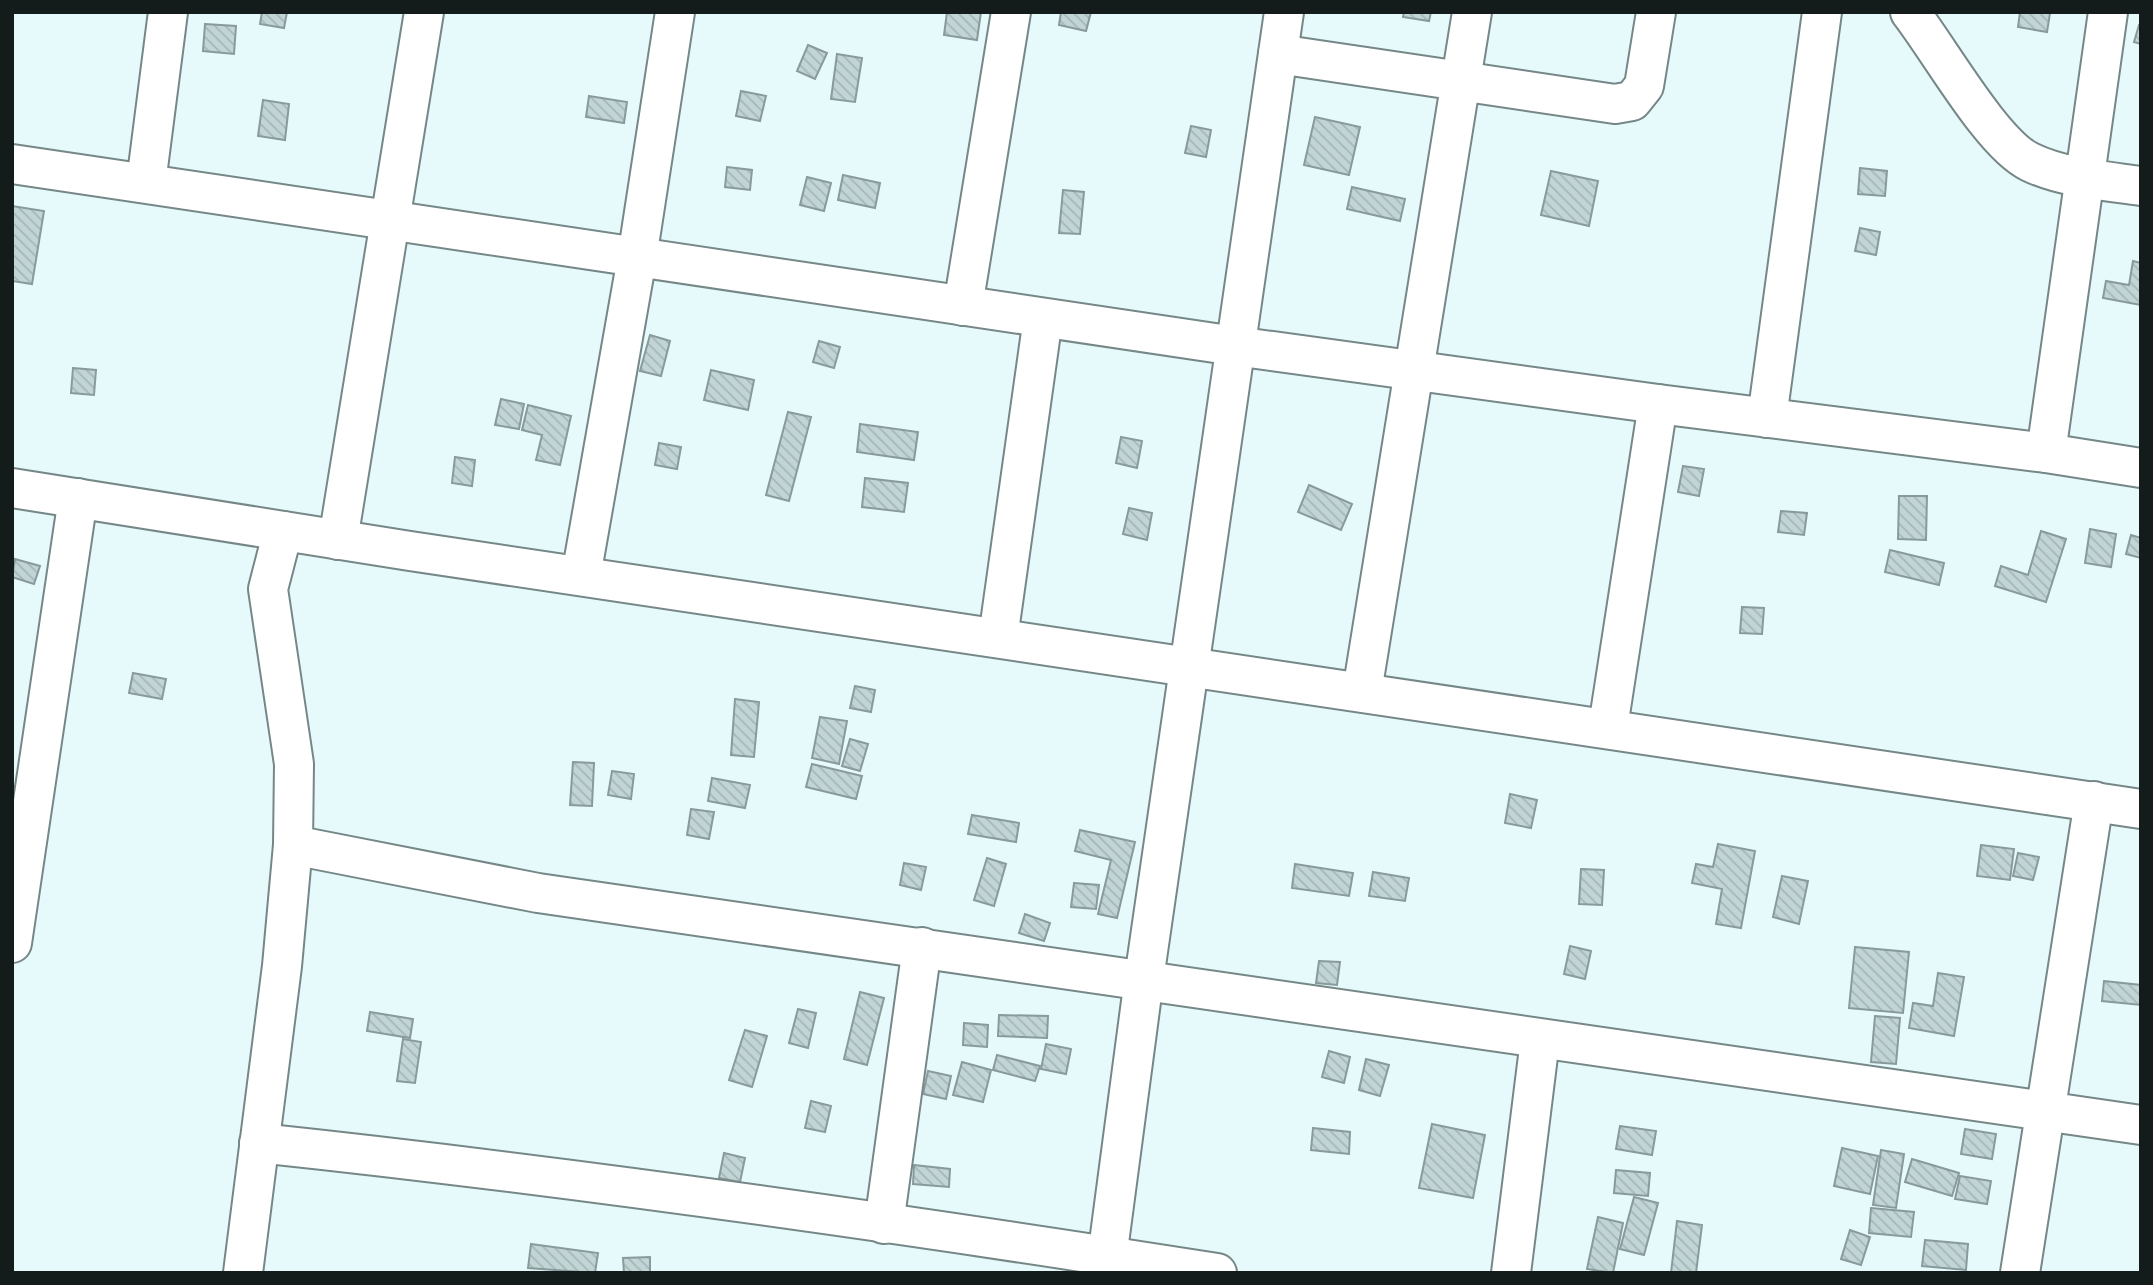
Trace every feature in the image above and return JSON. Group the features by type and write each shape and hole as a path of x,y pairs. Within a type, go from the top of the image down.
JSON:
{"street":[{"path":"146,183 168,12"},
{"path":"338,540 424,12"},
{"path":"581,576 637,258 675,12"},
{"path":"963,306 1011,12"},
{"path":"1106,1264 1144,979 1284,12"},
{"path":"1362,692 1472,12"},
{"path":"1278,54 1615,104 1632,101 1644,86 1656,12"},
{"path":"1767,418 1822,12"},
{"path":"1909,12 2002,141 2030,162 2084,177 2141,186"},
{"path":"2046,453 2108,12"},
{"path":"12,164 1236,346 1658,404 2046,453 2141,468"},
{"path":"998,638 1043,318"},
{"path":"1608,727 1658,404"},
{"path":"12,488 338,540 2141,808"},
{"path":"12,943 21,816 78,498"},
{"path":"243,1273 282,965 293,845 294,764 268,589 283,531"},
{"path":"2020,1273 2094,801"},
{"path":"293,845 538,893 2141,1125"},
{"path":"884,1224 922,947"},
{"path":"1511,1273 1540,1040"},
{"path":"259,1143 410,1159 884,1224 1106,1264 1217,1273"}],"building":[{"path":"262,12 287,12 284,28 260,24"},
{"path":"947,12 981,12 977,40 944,35"},
{"path":"1061,12 1091,12 1086,31 1059,25"},
{"path":"1404,12 1431,12 1429,21 1403,17"},
{"path":"2020,12 2050,13 2047,32 2018,27"},
{"path":"205,24 236,26 234,54 203,51"},
{"path":"2141,25 2141,44 2134,42"},
{"path":"808,45 827,53 815,79 797,71"},
{"path":"837,54 862,58 855,102 831,99"},
{"path":"741,91 766,96 760,121 736,116"},
{"path":"589,96 627,102 624,123 586,117"},
{"path":"263,100 289,104 285,140 258,136"},
{"path":"1315,117 1360,127 1349,175 1304,165"},
{"path":"1191,126 1211,130 1206,157 1185,153"},
{"path":"727,167 752,170 750,190 725,187"},
{"path":"1860,168 1887,171 1885,196 1858,194"},
{"path":"1551,171 1598,181 1589,226 1541,215"},
{"path":"843,175 880,183 875,208 838,200"},
{"path":"807,177 831,183 824,211 800,205"},
{"path":"1352,187 1405,199 1400,221 1347,209"},
{"path":"1063,190 1084,192 1080,234 1059,233"},
{"path":"12,206 44,211 32,284 12,281"},
{"path":"1860,228 1880,232 1876,255 1855,251"},
{"path":"2133,261 2141,263 2141,305 2103,298 2106,281 2129,285"},
{"path":"650,335 670,341 661,376 640,371"},
{"path":"819,341 840,347 834,368 813,362"},
{"path":"73,368 96,370 94,395 71,393"},
{"path":"711,370 754,380 748,410 704,400"},
{"path":"501,399 524,404 519,429 495,425"},
{"path":"528,405 571,416 560,465 536,460 542,435 522,430"},
{"path":"788,412 811,417 789,501 766,495"},
{"path":"860,424 918,432 914,460 857,452"},
{"path":"1121,437 1142,441 1137,468 1116,463"},
{"path":"659,443 681,447 677,469 655,465"},
{"path":"455,457 475,460 472,486 452,483"},
{"path":"1683,466 1704,469 1699,496 1678,492"},
{"path":"865,478 908,483 904,512 862,507"},
{"path":"1309,485 1352,504 1341,530 1298,512"},
{"path":"1899,496 1927,496 1926,540 1898,539"},
{"path":"1129,508 1152,513 1147,540 1123,534"},
{"path":"1781,511 1807,513 1804,535 1778,532"},
{"path":"2090,529 2116,534 2111,567 2085,563"},
{"path":"2041,531 2066,539 2046,602 1995,586 2001,566 2028,575"},
{"path":"2131,535 2141,538 2141,558 2126,554"},
{"path":"1890,550 1944,563 1939,585 1885,572"},
{"path":"15,559 40,566 34,584 12,577"},
{"path":"1742,607 1764,608 1762,634 1740,633"},
{"path":"133,673 166,679 162,699 129,693"},
{"path":"855,686 875,690 871,712 850,708"},
{"path":"735,699 759,702 754,757 731,755"},
{"path":"820,717 847,721 839,764 812,758"},
{"path":"850,739 868,744 860,771 842,766"},
{"path":"573,762 594,763 592,806 570,805"},
{"path":"812,764 862,776 856,799 806,787"},
{"path":"612,771 634,774 631,799 608,795"},
{"path":"712,778 750,785 745,808 708,801"},
{"path":"1510,794 1537,800 1531,828 1505,823"},
{"path":"691,809 714,812 709,839 687,835"},
{"path":"972,815 1019,823 1016,842 968,834"},
{"path":"1080,830 1135,842 1117,918 1098,914 1111,860 1075,851"},
{"path":"1718,844 1755,851 1741,928 1716,924 1722,889 1692,883 1696,864 1713,867"},
{"path":"1981,845 2014,849 2010,880 1977,876"},
{"path":"2018,853 2039,857 2033,880 2013,876"},
{"path":"987,858 1006,864 994,906 974,900"},
{"path":"904,863 926,867 921,890 900,885"},
{"path":"1295,864 1353,873 1349,896 1292,888"},
{"path":"1581,869 1604,870 1602,905 1579,904"},
{"path":"1373,872 1409,878 1405,901 1369,896"},
{"path":"1782,876 1808,881 1799,924 1773,917"},
{"path":"1074,883 1099,885 1096,909 1071,907"},
{"path":"1025,914 1050,923 1044,941 1019,933"},
{"path":"1570,946 1591,951 1585,979 1564,974"},
{"path":"1855,947 1909,952 1903,1013 1849,1008"},
{"path":"1319,961 1340,962 1337,985 1316,983"},
{"path":"1938,973 1964,977 1954,1036 1909,1028 1913,1003 1933,1006"},
{"path":"2104,981 2141,985 2141,1005 2102,1001"},
{"path":"860,992 884,998 867,1065 844,1059"},
{"path":"798,1009 816,1013 808,1048 789,1043"},
{"path":"370,1012 413,1019 410,1038 367,1031"},
{"path":"999,1015 1048,1016 1047,1038 998,1036"},
{"path":"1875,1016 1900,1018 1896,1064 1871,1062"},
{"path":"964,1023 988,1025 987,1047 963,1045"},
{"path":"745,1030 767,1036 752,1087 729,1080"},
{"path":"403,1039 421,1042 415,1083 397,1081"},
{"path":"1046,1044 1071,1049 1066,1074 1041,1069"},
{"path":"1329,1051 1350,1057 1344,1083 1322,1077"},
{"path":"997,1055 1040,1066 1035,1081 993,1070"},
{"path":"1366,1059 1389,1065 1380,1096 1359,1090"},
{"path":"962,1062 991,1070 983,1102 953,1095"},
{"path":"928,1071 951,1076 946,1099 923,1094"},
{"path":"811,1101 831,1106 825,1132 805,1128"},
{"path":"1432,1124 1485,1135 1473,1198 1419,1188"},
{"path":"1620,1126 1656,1131 1652,1155 1616,1149"},
{"path":"1313,1128 1350,1132 1349,1154 1311,1150"},
{"path":"1965,1129 1996,1134 1992,1159 1961,1154"},
{"path":"1842,1148 1878,1156 1870,1194 1834,1186"},
{"path":"1881,1150 1904,1154 1896,1208 1873,1205"},
{"path":"724,1153 745,1158 740,1182 719,1178"},
{"path":"1912,1159 1959,1173 1952,1196 1905,1182"},
{"path":"914,1165 950,1169 949,1187 913,1184"},
{"path":"1616,1170 1650,1173 1648,1196 1614,1193"},
{"path":"1960,1176 1991,1181 1987,1204 1955,1199"},
{"path":"1634,1197 1658,1203 1644,1255 1620,1249"},
{"path":"1871,1208 1914,1212 1911,1237 1869,1233"},
{"path":"1598,1217 1623,1223 1613,1273 1587,1269"},
{"path":"1677,1221 1702,1225 1696,1273 1671,1273"},
{"path":"1850,1230 1870,1237 1861,1265 1841,1259"},
{"path":"1925,1240 1968,1244 1966,1270 1922,1266"},
{"path":"531,1244 598,1253 595,1273 528,1268"},
{"path":"650,1257 650,1273 624,1273 623,1258"}]}
